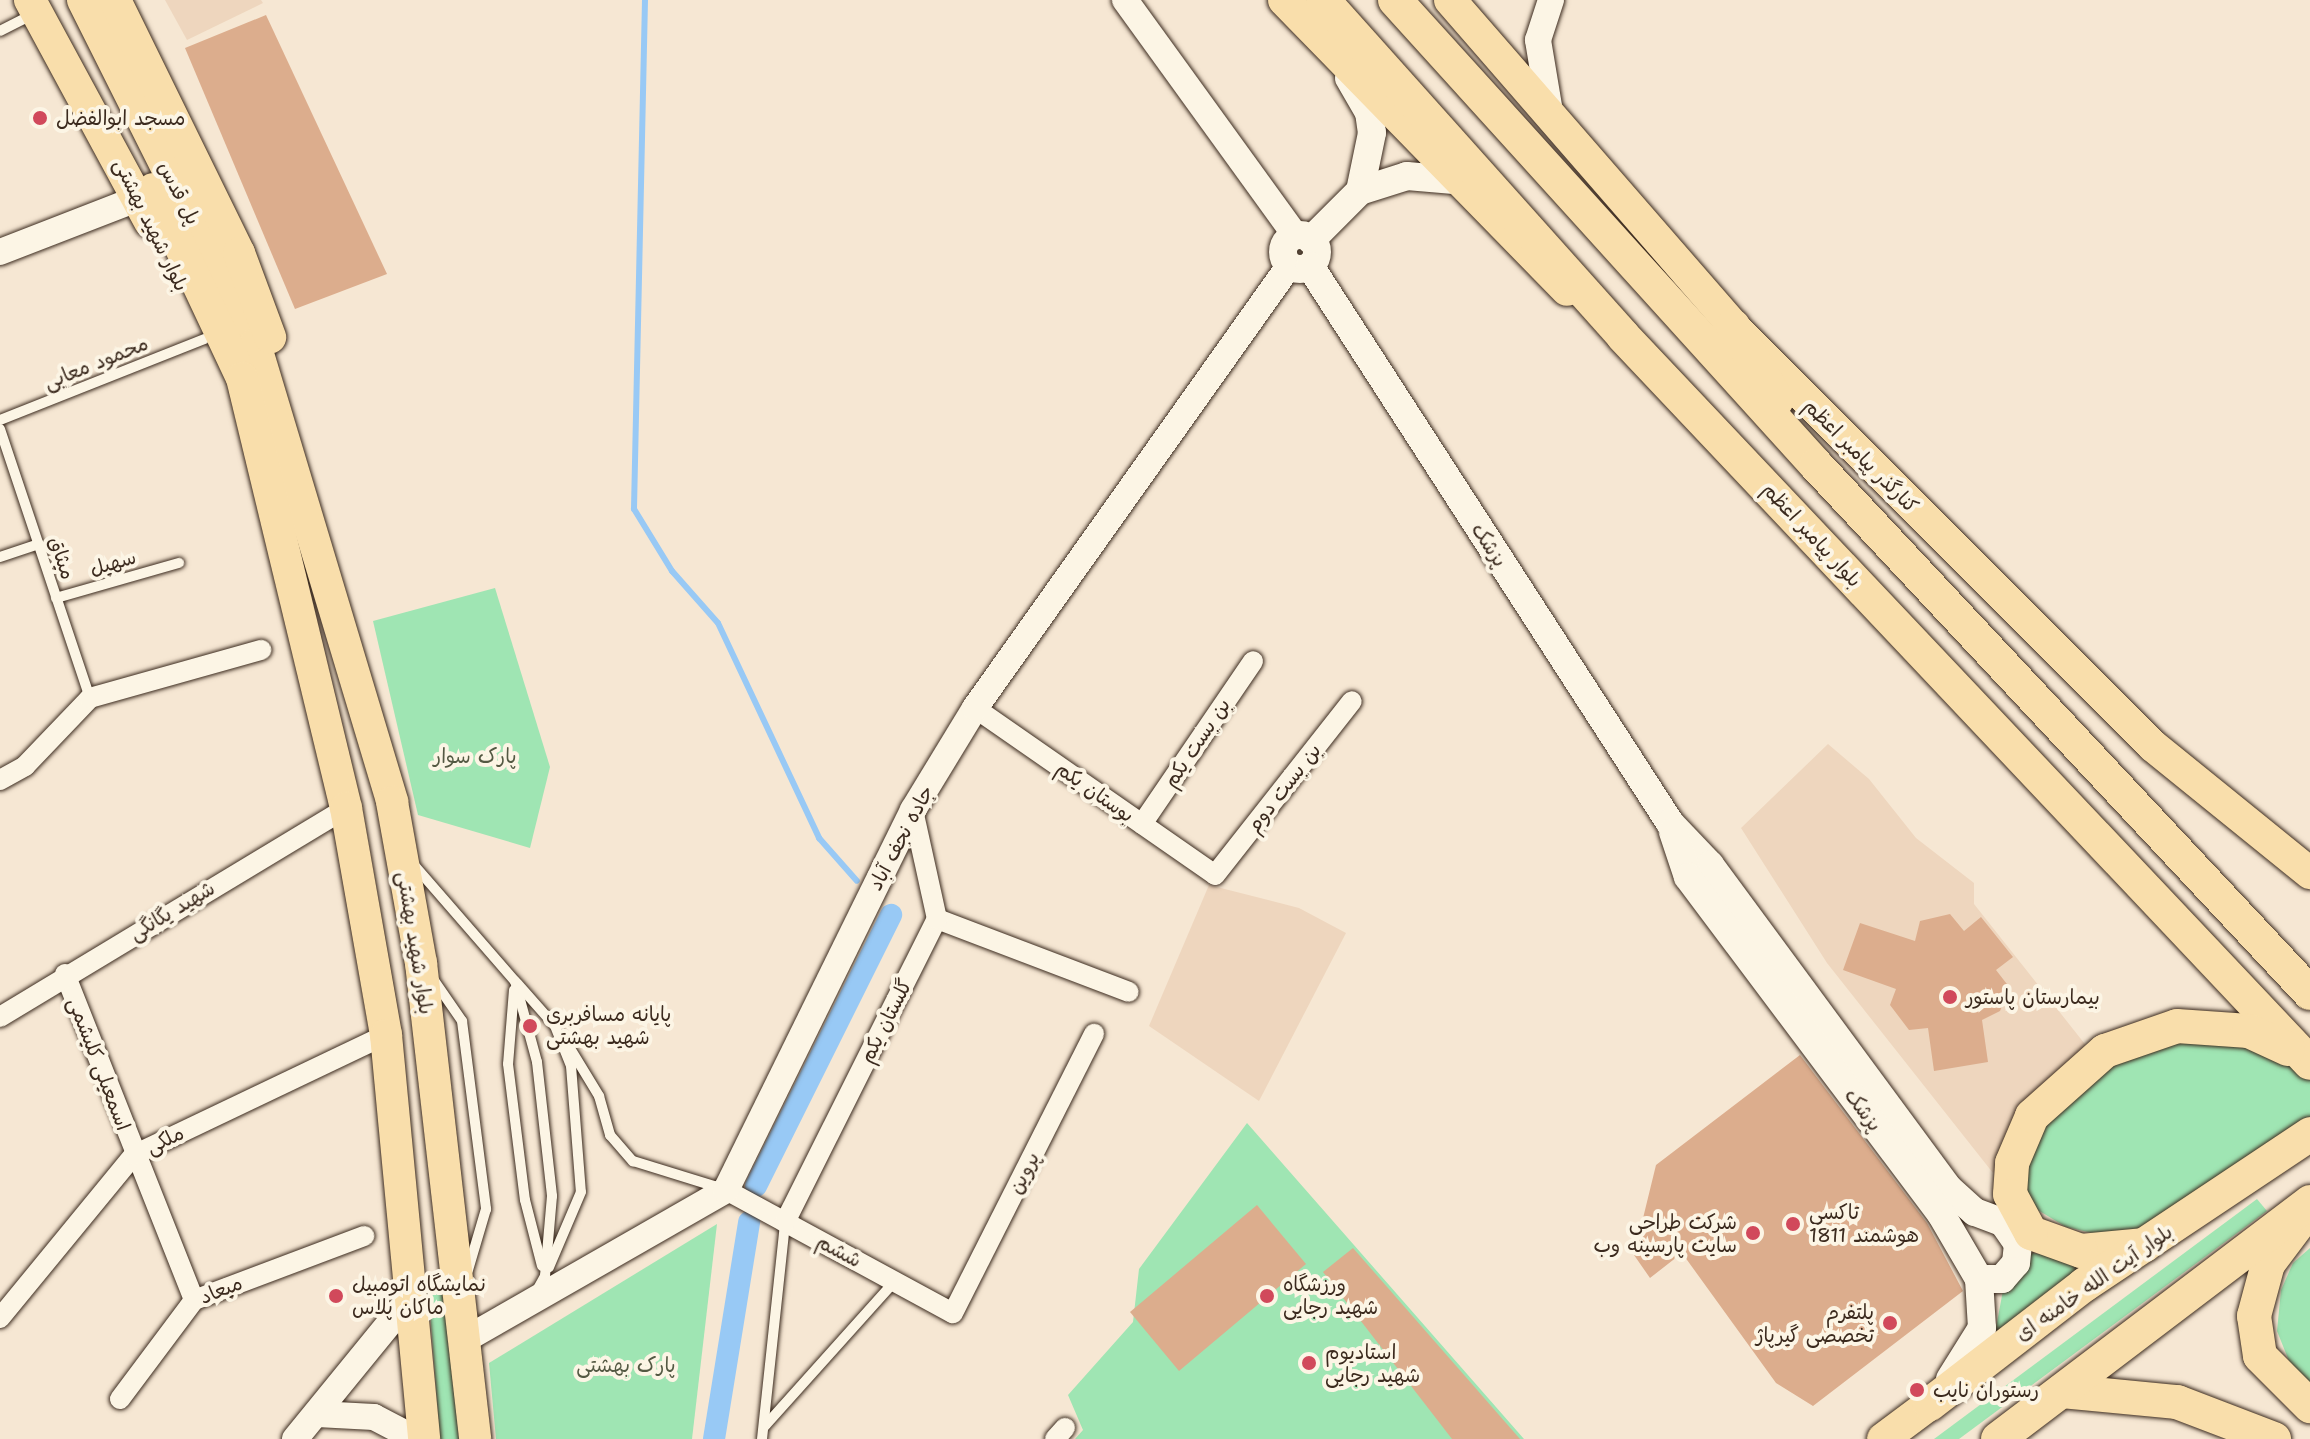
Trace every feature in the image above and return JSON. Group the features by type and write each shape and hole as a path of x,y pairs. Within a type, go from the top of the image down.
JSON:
{"highway":[{"name":"بلوار پیامبر اعظم","path":"1323,0 1623,336 2310,1063"},
{"path":"1395,0 1816,465 2310,993"},
{"path":"1733,326 1816,465"},
{"path":"2145,1245 2081,1251 2017,1228 2010,1194 2020,1137 2032,1116 2105,1051 2177,1026 2212,1025 2270,1037 2310,1063"},
{"name":"بلوار آیت الله خامنه ای","path":"1930,1404 2145,1245 2310,1134"},
{"path":"1998,1439 2310,1205"},
{"path":"2310,1205 2268,1264 2254,1316 2260,1356 2310,1406"},
{"path":"2062,1391 2177,1402 2274,1439"}],"main road":[{"name":"پل قدس","path":"83,0 231,345"},
{"name":"بلوار شهید بهشتی","path":"115,0 266,320 295,458 400,849 421,963 462,1303 475,1439"},
{"path":"1284,0 1546,273 1623,336"},
{"name":"کنارگذر پیامبر اعظم","path":"1450,0 1733,326 2153,746 2310,873"},
{"name":"پل قدس","path":"43,4 231,345"},
{"name":"بلوار شهید بهشتی","path":"43,4 139,198 231,345 295,458"},
{"path":"1325,44 1369,112 1360,191 1407,176 1454,180"},
{"name":"جاده نجف آباد","path":"1302,252 1360,191"},
{"name":"پزشک","path":"1302,252 1670,823 1710,865 1948,1188 2017,1228"},
{"name":"بلوار شهید بهشتی","path":"231,345 346,808 386,1035 424,1439"},
{"name":"پزشک","path":"1670,823 1688,877 1941,1214 1979,1279 1984,1314 1977,1342 1930,1404"},
{"path":"1979,1279 2002,1279 2016,1263 2017,1228"},
{"name":"بلوار آیت الله خامنه ای","path":"1883,1439 1930,1404"}],"street":[{"path":"1125,0 1302,252"},
{"path":"1551,0 1538,55 1552,119"},
{"path":"0,252 139,198"},
{"name":"جاده نجف آباد","path":"726,1190 913,810 975,708 1302,252"},
{"path":"0,780 25,766 90,698 261,650"},
{"name":"بن بست یکم","path":"1142,824 1253,661"},
{"name":"بن بست دوم","path":"1215,875 1352,701"},
{"name":"بوستان یکم","path":"975,708 1215,875"},
{"name":"شهید یگانگی","path":"0,1017 65,974 346,808"},
{"path":"913,810 937,919 1129,992"},
{"name":"گلستان یکم","path":"785,1222 937,919"},
{"name":"اسمعیلی کلیشمی","path":"65,974 134,1155 194,1300"},
{"name":"پروین","path":"953,1313 1094,1034"},
{"name":"ملکی","path":"0,1318 134,1155 386,1035"},
{"path":"466,1339 726,1190"},
{"name":"ششم","path":"726,1190 953,1313"},
{"name":"میعاد","path":"120,1399 194,1300 364,1236"},
{"path":"295,1439 411,1297"},
{"path":"317,1414 374,1417 416,1439"}],"lane":[{"path":"0,31 43,4"},
{"name":"محمود معابی","path":"0,420 231,345"},
{"name":"میثاق","path":"0,429 90,698"},
{"path":"0,557 39,544"},
{"name":"سهیل","path":"56,598 179,563"},
{"path":"400,849 555,1026 599,1096 610,1135 633,1161 726,1190"},
{"path":"515,981 508,1064 525,1200 545,1276"},
{"path":"515,981 537,1062 552,1196 545,1276"},
{"path":"528,1304 545,1276 581,1192 571,1066 555,1026"},
{"path":"762,1439 785,1222"},
{"path":"764,1427 895,1281"}],"shaded area":[{"path":"165,0 261,0 263,3 187,40"},
{"path":"1828,744 1869,779 1916,838 1974,883 1974,904 2092,1053 1993,1173 1827,963 1741,828"},
{"path":"1209,885 1299,908 1346,933 1259,1101 1149,1026"}],"green space":[{"name":"پارک سوار","path":"495,588 550,767 530,848 418,815 373,621"},
{"path":"2177,1026 2310,1067 2310,1134 2145,1245 2066,1227 2011,1194 2032,1116"},
{"name":"ورزشگاه شهید رجایی","path":"1247,1123 1524,1439 1075,1439 1083,1430 1068,1395 1133,1322 1139,1269"},
{"path":"2257,1199 2267,1211 1959,1439 1934,1439"},
{"name":"پارک بهشتی","path":"717,1224 692,1439 496,1439 489,1363"},
{"path":"2310,1248 2310,1383 2291,1366 2277,1331 2281,1290 2293,1263"},
{"path":"2032,1253 2101,1262 1995,1333 2004,1285"},
{"path":"444,1272 459,1439 440,1439 427,1273"}],"building":[{"path":"266,15 387,274 295,309 185,48"},
{"name":"بیمارستان پاستور","path":"1950,914 1964,931 1981,917 2013,957 1996,970 2010,988 2000,1011 1982,1020 1988,1062 1934,1071 1928,1028 1909,1030 1890,1005 1896,989 1843,970 1860,923 1915,941 1920,921"},
{"name":"تاکسی هوشمند 1811","path":"1800,1055 1927,1223 1963,1291 1813,1406 1776,1383 1682,1253 1650,1278 1634,1255 1656,1165"},
{"path":"1257,1205 1306,1264 1179,1371 1130,1312"},
{"path":"1353,1248 1520,1439 1452,1439 1323,1272"}],"waterway":[{"path":"645,0 634,509 672,571 718,623 819,838 857,881"},
{"path":"886,909 891,915"},
{"path":"756,1186 891,915"},
{"path":"714,1439 749,1222"}],"place":[{"name":"مسجد ابوالفضل","path":"40,118"},
{"name":"بیمارستان پاستور","path":"1950,997"},
{"name":"پایانه مسافربری شهید بهشتی","path":"530,1026"},
{"name":"تاکسی هوشمند 1811","path":"1793,1224"},
{"name":"شرکت طراحی سایت پارسینه وب","path":"1753,1233"},
{"name":"نمایشگاه اتومبیل ماکان پلاس","path":"336,1296"},
{"name":"ورزشگاه شهید رجایی","path":"1267,1296"},
{"name":"پلتفرم تخصصی گیرپاژ","path":"1890,1323"},
{"name":"استادیوم شهید رجایی","path":"1309,1363"},
{"name":"رستوران نایب","path":"1917,1390"}]}
